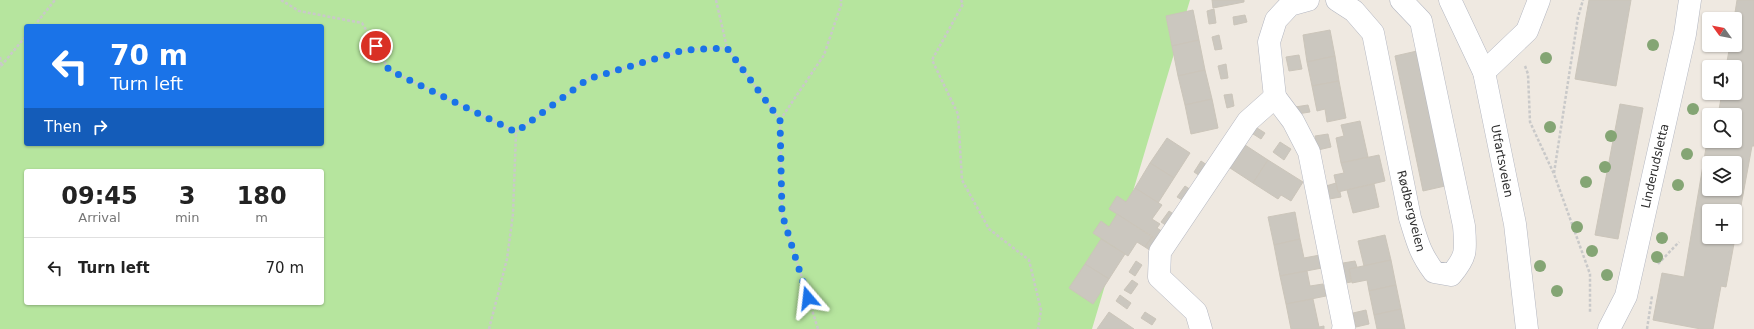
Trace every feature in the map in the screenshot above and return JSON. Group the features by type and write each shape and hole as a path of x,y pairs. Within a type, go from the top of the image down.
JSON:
{"street":[{"path":"1308,0 1290,5 1276,20 1269,42 1275,97 1293,121 1309,152 1344,327 1343,329"},
{"name":"Rødbergveien","path":"1337,0 1354,11 1373,33 1410,218 1417,241 1422,256 1434,272 1451,275 1461,262 1466,247 1464,226 1421,21 1401,0"},
{"name":"Utfartsveien","path":"1450,0 1484,72 1515,224 1527,329"},
{"path":"1484,72 1527,31 1539,0"},
{"name":"Linderudsletta","path":"1599,325 1626,296 1685,34 1690,0"},
{"path":"1201,329 1196,312 1159,277 1160,252 1248,121 1275,97"}],"path":[{"path":"36,24 55,0"},
{"path":"281,0 299,11 362,23 389,70 516,132"},
{"path":"716,0 727,48 780,120 782,214 818,329"},
{"path":"780,120 824,55 841,5 841,0"},
{"path":"961,0 963,4 932,60 958,114 962,180 989,229 1029,260 1041,310 1038,329"},
{"path":"1554,174 1578,17 1583,0"},
{"path":"1,66 24,38"},
{"path":"516,132 588,79 684,50 727,48"},
{"path":"0,57 1,66"},
{"path":"1523,59 1528,74 1530,122 1554,174 1590,274 1599,325"},
{"path":"489,329 507,259 513,214 516,132"},
{"path":"1656,265 1679,242"},
{"path":"1647,329 1652,294"}],"green space":[{"path":"0,0 1190,0 1092,329 0,329"}],"building":[{"path":"1212,0 1244,0 1244,2 1213,8"},
{"path":"1589,0 1631,0 1616,86 1575,79"},
{"path":"1737,0 1754,0 1754,146 1752,146 1741,204 1702,204 1702,244 1734,244 1726,287 1721,286 1713,329 1701,329 1653,320 1662,273 1684,277 1702,171 1702,196 1742,196 1742,156 1705,156 1706,148 1742,148 1742,108 1719,108 1721,100 1742,100 1742,60 1727,60 1729,52 1742,52 1742,12 1735,12"},
{"path":"1214,9 1216,23 1209,24 1207,11"},
{"path":"1193,10 1199,40 1172,46 1166,16"},
{"path":"1245,15 1247,22 1234,25 1233,17"},
{"path":"1330,30 1335,56 1307,62 1303,35"},
{"path":"1219,35 1222,49 1215,50 1212,37"},
{"path":"1199,40 1205,70 1178,76 1172,46"},
{"path":"1417,51 1445,186 1423,191 1395,56"},
{"path":"1299,55 1302,69 1289,71 1286,57"},
{"path":"1335,56 1339,81 1312,86 1307,62"},
{"path":"1226,64 1228,78 1221,79 1218,66"},
{"path":"1205,70 1212,99 1185,105 1178,76"},
{"path":"1339,81 1346,118 1327,122 1325,109 1317,111 1312,86"},
{"path":"1232,94 1234,106 1227,108 1224,95"},
{"path":"1212,99 1218,128 1191,134 1185,105"},
{"path":"1620,104 1643,108 1618,239 1595,235"},
{"path":"1308,105 1310,112 1297,114 1295,107"},
{"path":"1360,121 1368,157 1341,163 1336,138 1344,136 1341,125"},
{"path":"1254,126 1265,133 1261,139 1250,132"},
{"path":"1328,134 1331,147 1318,150 1315,136"},
{"path":"1167,138 1190,153 1174,178 1150,163"},
{"path":"1280,142 1291,149 1284,160 1273,152"},
{"path":"1242,143 1268,160 1253,183 1227,166"},
{"path":"1379,155 1385,181 1338,192 1334,175 1344,173 1341,163"},
{"path":"1268,160 1303,182 1291,201 1281,195 1278,199 1253,183"},
{"path":"1201,161 1207,165 1200,176 1194,172"},
{"path":"1150,163 1174,178 1158,203 1135,188"},
{"path":"1336,183 1341,197 1329,199 1326,186"},
{"path":"1374,184 1379,207 1353,213 1347,190"},
{"path":"1185,186 1191,190 1184,201 1177,197"},
{"path":"1135,188 1162,205 1152,219 1160,224 1157,228 1163,232 1158,240 1109,209 1117,196 1126,202"},
{"path":"1169,211 1175,215 1167,226 1161,222"},
{"path":"1295,212 1300,239 1274,245 1268,217"},
{"path":"1117,214 1152,237 1145,247 1137,242 1128,256 1093,233 1101,221 1109,227"},
{"path":"1385,235 1391,260 1364,266 1358,241"},
{"path":"1152,237 1158,240 1151,251 1145,247"},
{"path":"1101,239 1125,254 1109,279 1085,264"},
{"path":"1300,239 1304,258 1320,255 1322,268 1280,276 1274,245"},
{"path":"1391,260 1396,285 1369,291 1367,280 1352,283 1349,269"},
{"path":"1136,261 1142,265 1135,276 1129,272"},
{"path":"1355,261 1357,267 1349,269 1351,282 1346,283 1343,263"},
{"path":"1085,264 1109,279 1093,304 1069,288"},
{"path":"1307,271 1310,286 1323,284 1326,296 1286,304 1280,276"},
{"path":"1132,280 1138,284 1131,294 1124,290"},
{"path":"1396,285 1401,309 1374,315 1369,291"},
{"path":"1120,295 1131,303 1127,309 1116,301"},
{"path":"1313,299 1319,327 1324,326 1324,329 1291,329 1286,304"},
{"path":"1401,309 1405,329 1377,329 1374,315"},
{"path":"1366,310 1369,324 1356,327 1353,313"},
{"path":"1109,312 1134,329 1097,329"},
{"path":"1145,312 1156,319 1152,325 1141,318"}],"route":[{"path":"376,46 389,70 516,132 588,79 684,50 727,48 780,120 782,214 808,298"}]}
